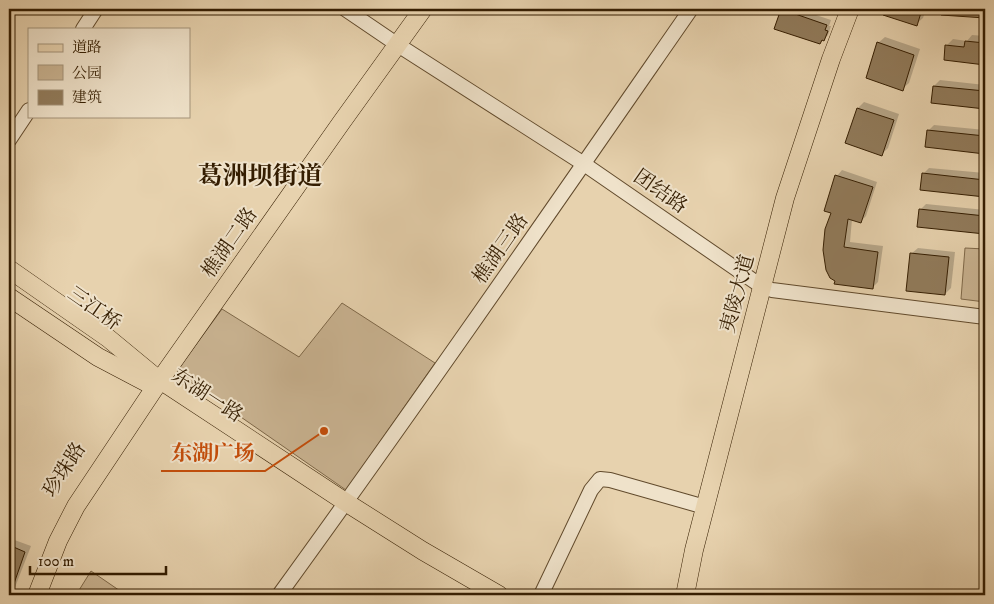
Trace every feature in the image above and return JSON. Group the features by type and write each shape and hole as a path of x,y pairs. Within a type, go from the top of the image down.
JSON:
{"main road":[{"name":"樵湖二路","path":"396,40 413,9"},
{"name":"樵湖二路","path":"155,382 334,118 423,9"},
{"name":"夷陵大道","path":"697,595 704,552 767,285 785,198 831,59 850,9"},
{"name":"夷陵大道","path":"685,595 705,507 767,285 813,138 861,9"},
{"path":"9,269 108,338 155,382 344,507 482,595"},
{"name":"三江桥","path":"9,276 155,382"},
{"name":"三江桥","path":"9,287 155,382"},
{"name":"东湖一路","path":"9,297 98,357 155,382"},
{"name":"珍珠路","path":"28,595 50,537 68,502 155,382"},
{"name":"珍珠路","path":"38,595 58,541 76,506 155,382"},
{"path":"344,507 499,595"}],"street":[{"path":"84,28 96,9"},
{"name":"团结路","path":"345,9 586,162 767,285 985,317"},
{"name":"团结路","path":"356,9 396,40"},
{"name":"樵湖三路","path":"279,595 344,507 691,9"},
{"path":"9,140 28,112"},
{"name":"团结路","path":"767,285 985,310"},
{"path":"541,595 591,490 600,479 610,480 705,507"}],"green space":[{"path":"965,248 985,249 985,302 961,299"},
{"path":"342,303 435,363 346,490 176,372 222,309 299,357"},
{"path":"91,571 126,595 76,595"}],"building":[{"path":"781,9 827,25 825,30 828,31 824,41 822,40 820,44 774,29"},
{"path":"885,9 922,9 917,26 883,15"},
{"path":"941,9 985,9 985,18 941,15"},
{"path":"965,41 985,43 985,65 944,60 945,45 964,47"},
{"path":"877,42 914,55 903,91 866,78"},
{"path":"933,86 985,91 985,109 931,103"},
{"path":"857,108 894,120 882,156 845,143"},
{"path":"927,130 985,136 985,154 925,147"},
{"path":"922,173 985,180 985,197 920,190"},
{"path":"835,175 873,187 861,223 848,219 844,247 878,252 873,289 834,284 835,281 830,278 826,270 823,250 825,229 831,213 824,211"},
{"path":"919,209 985,216 985,234 917,227"},
{"path":"910,253 949,257 945,295 906,291"},
{"path":"9,545 25,552 10,595 9,594"}],"place":[{"name":"东湖广场","path":"324,431"}],"district":[{"name":"葛洲坝街道","path":"260,176"}]}
